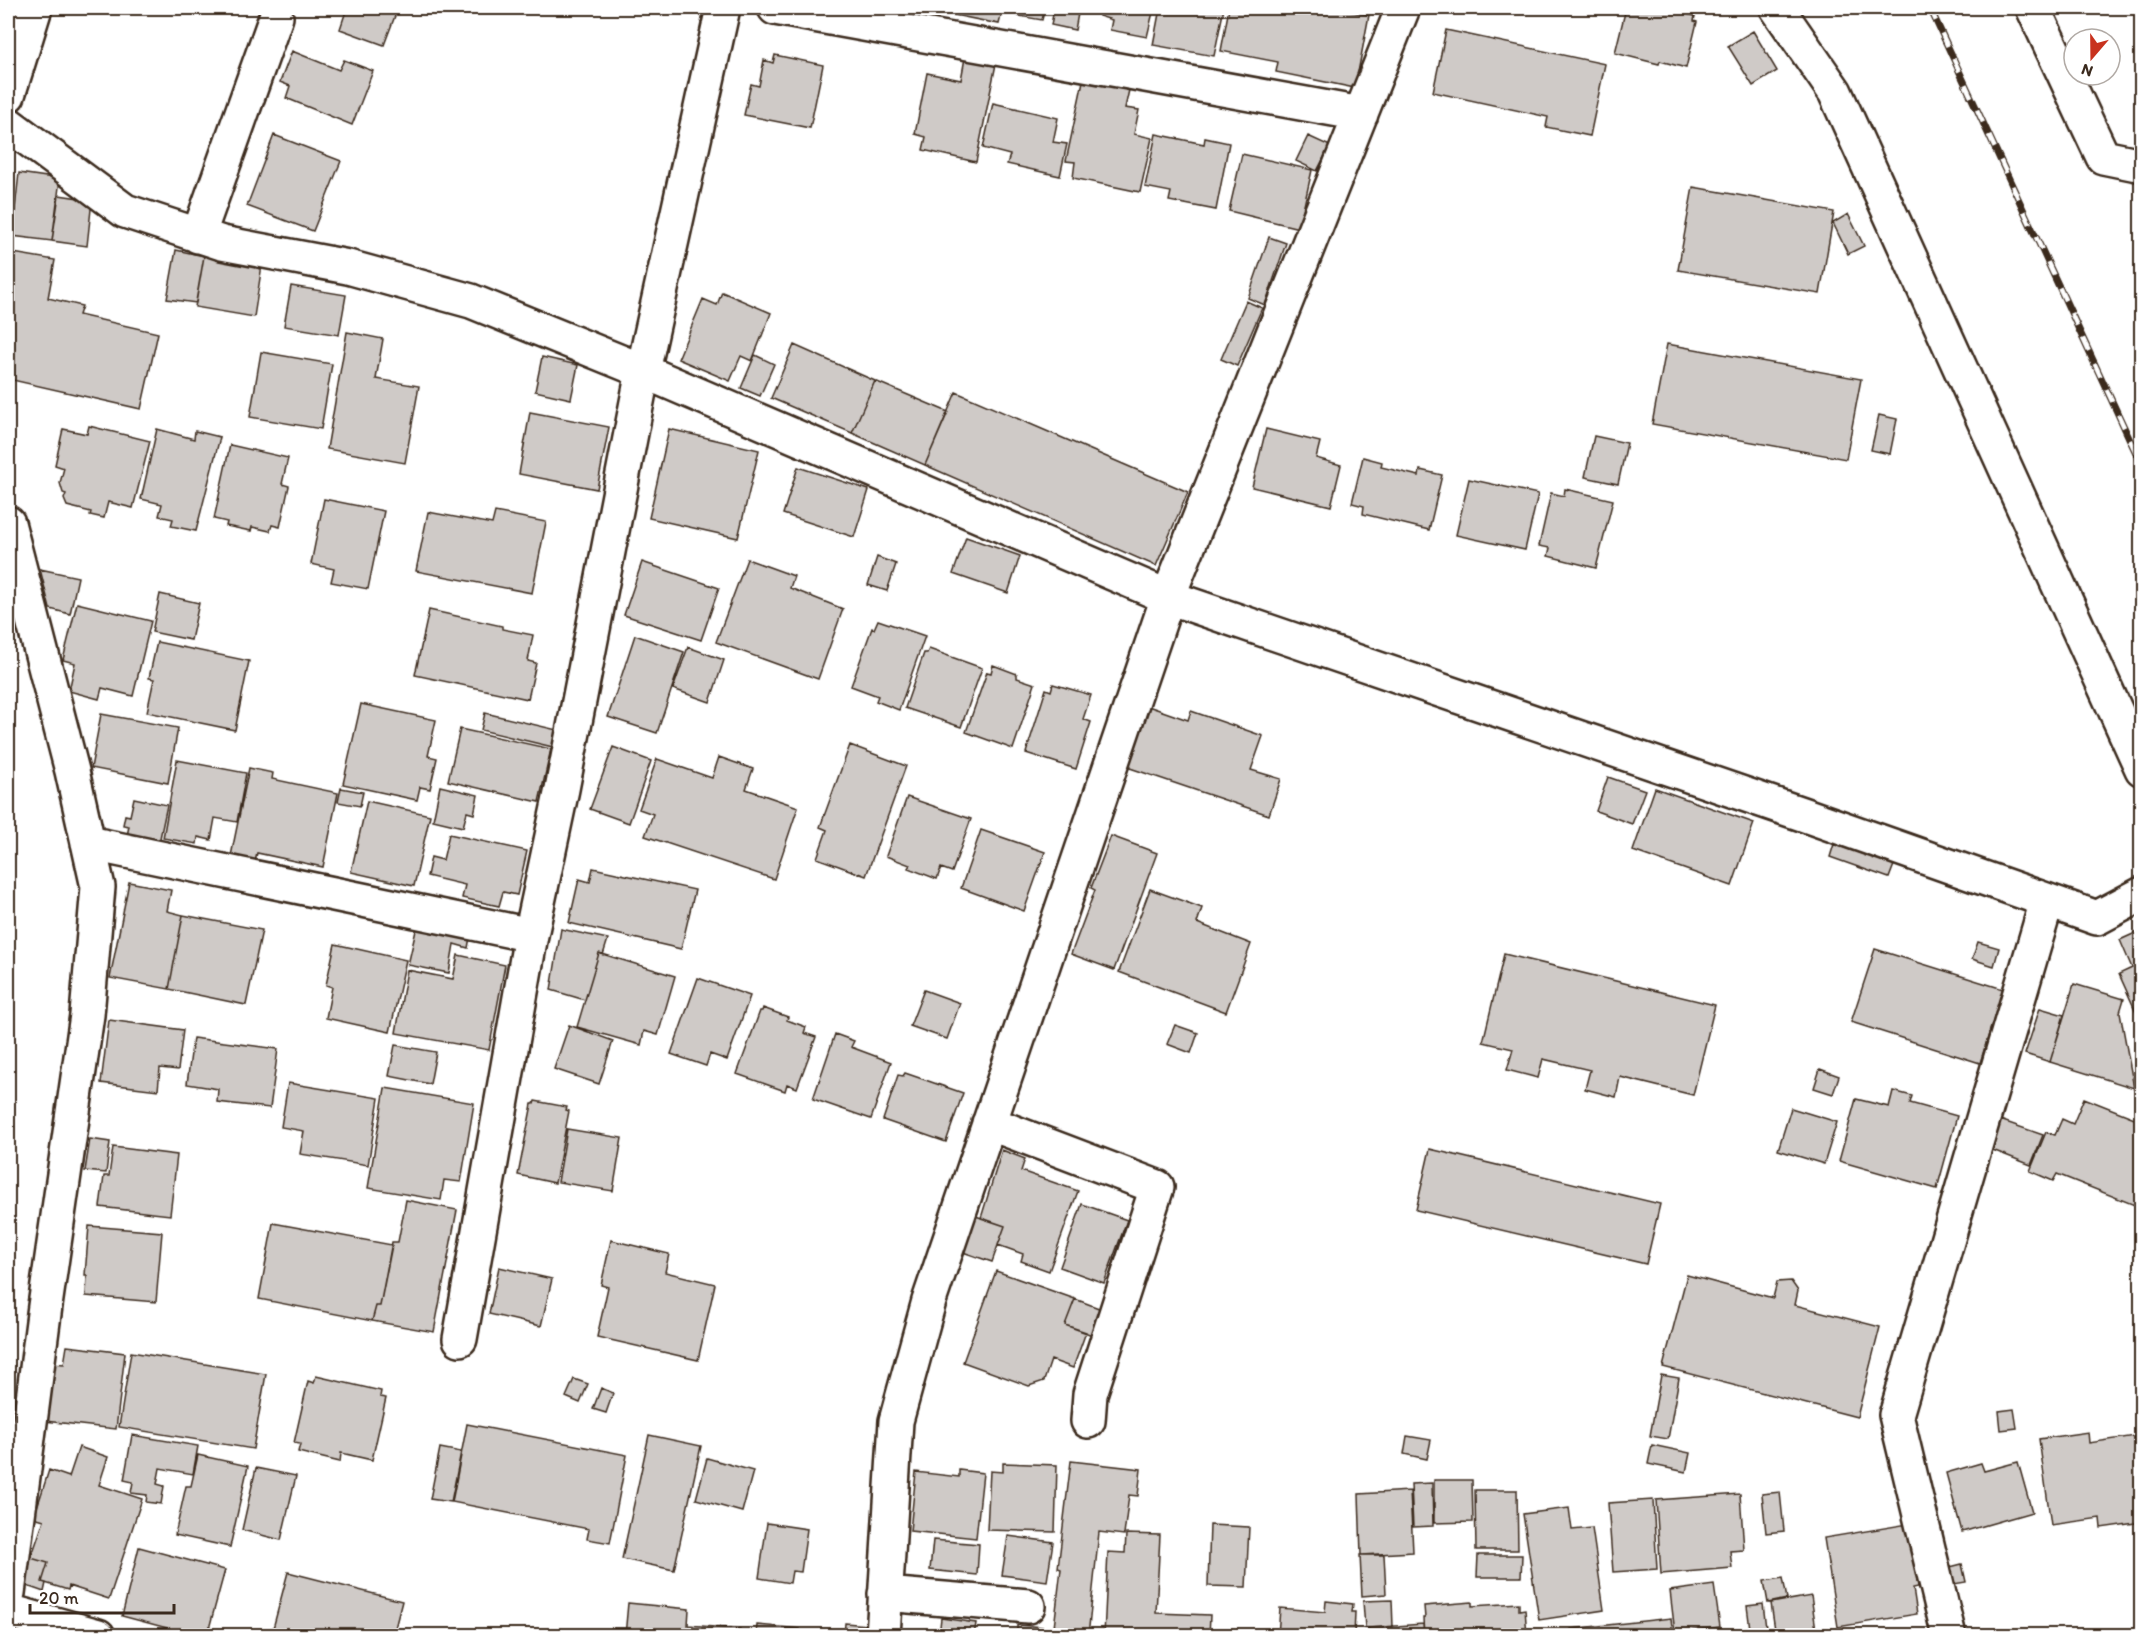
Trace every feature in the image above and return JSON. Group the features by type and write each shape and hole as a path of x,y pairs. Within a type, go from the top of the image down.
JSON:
{"street":[{"path":"8,95 35,8"},
{"path":"460,1339 531,935 562,789 643,371 723,8"},
{"path":"775,8 1361,114"},
{"path":"883,1635 896,1421 929,1301 1168,597 1403,8"},
{"path":"1778,8 1835,92 2142,769"},
{"path":"2033,8 2103,157 2142,165"},
{"path":"198,236 276,17"},
{"path":"8,124 125,212 222,243 348,267 471,301 643,371 1168,597 1791,810 2097,918 2142,894"},
{"path":"8,523 72,771 98,887 87,1015 48,1283 8,1593"},
{"path":"88,843 531,935"},
{"path":"1949,1635 1896,1415 2047,901"},
{"path":"989,1123 1157,1187 1090,1394 1088,1421"},
{"path":"885,1594 1028,1606"},
{"path":"8,1611 98,1635"}],"building":[{"path":"8,8 15,8 8,19"},
{"path":"347,8 398,8 384,45 340,29"},
{"path":"926,8 1003,8 999,24"},
{"path":"1014,8 1045,8 1042,20 1013,15"},
{"path":"1048,8 1079,8 1075,30 1051,25 1054,9"},
{"path":"1100,8 1154,8 1147,37 1110,30 1112,20 1099,16"},
{"path":"1160,8 1224,8 1214,56 1153,45"},
{"path":"1229,8 1332,8 1369,15 1355,88 1276,72 1278,62 1221,51"},
{"path":"1626,8 1661,8 1695,16 1694,21 1697,22 1686,68 1615,53"},
{"path":"1446,30 1605,64 1590,136 1546,127 1548,117 1433,92"},
{"path":"1753,31 1777,71 1753,86 1728,46"},
{"path":"292,51 339,70 344,60 373,71 352,125 286,98 290,86 280,82"},
{"path":"775,55 823,65 810,128 744,115 751,84 759,86 764,60 773,63"},
{"path":"965,58 996,64 976,162 923,150 926,137 915,134 927,73 961,80"},
{"path":"1083,81 1129,90 1125,108 1139,110 1134,134 1152,138 1140,192 1073,178 1075,162 1066,161"},
{"path":"993,103 1058,118 1053,142 1067,144 1060,176 1007,164 1010,155 983,148"},
{"path":"1156,134 1204,144 1205,138 1229,143 1216,210 1169,201 1171,192 1145,187"},
{"path":"274,135 341,161 313,231 247,206"},
{"path":"1308,136 1330,146 1317,171 1296,161"},
{"path":"1242,154 1312,170 1299,228 1229,211"},
{"path":"19,173 60,179 52,241 12,236"},
{"path":"1693,187 1834,212 1820,294 1678,270"},
{"path":"59,195 92,200 87,246 52,241"},
{"path":"1848,214 1864,246 1848,254 1833,223"},
{"path":"1269,237 1286,243 1265,305 1248,298"},
{"path":"176,250 204,256 196,303 167,299"},
{"path":"13,253 55,260 48,298 82,306 79,315 158,333 141,409 8,379 8,286"},
{"path":"204,256 262,265 254,317 195,307"},
{"path":"291,286 346,295 339,335 284,326"},
{"path":"722,292 771,313 752,361 741,356 730,381 678,359 703,299 717,305"},
{"path":"1246,301 1262,308 1237,366 1221,359"},
{"path":"347,332 383,339 376,379 419,386 405,463 327,449"},
{"path":"1667,344 1861,379 1846,459 1652,424"},
{"path":"794,345 875,381 852,433 771,398"},
{"path":"261,352 332,364 321,429 250,417"},
{"path":"755,355 774,364 760,396 741,388"},
{"path":"542,357 578,365 571,399 535,391"},
{"path":"875,381 948,412 925,465 852,433"},
{"path":"956,392 1188,492 1156,566 925,465"},
{"path":"530,412 609,427 597,489 519,474"},
{"path":"1879,415 1897,419 1890,454 1871,450"},
{"path":"89,426 150,441 133,508 108,502 104,518 67,506 64,499 66,494 63,493 60,483 64,468 55,465 63,429 87,434"},
{"path":"157,429 194,439 195,431 220,437 196,531 171,526 173,519 159,516 162,504 141,499"},
{"path":"669,429 759,450 738,538 649,518"},
{"path":"1266,429 1320,442 1316,458 1341,465 1331,506 1252,487"},
{"path":"1594,436 1627,443 1618,484 1585,477"},
{"path":"230,445 288,458 282,484 289,486 280,527 272,525 270,531 252,527 251,531 226,526 227,522 214,519"},
{"path":"1363,457 1382,462 1381,467 1419,476 1420,470 1442,475 1429,530 1363,514 1364,506 1352,503"},
{"path":"798,467 869,490 854,537 783,514"},
{"path":"1469,479 1538,494 1525,550 1456,535"},
{"path":"1565,489 1613,500 1596,568 1548,556 1550,548 1539,546 1551,493 1564,496"},
{"path":"324,499 384,511 368,589 331,582 334,569 311,564"},
{"path":"428,512 492,524 495,512 546,522 532,593 416,571"},
{"path":"966,537 1020,556 1008,593 953,574"},
{"path":"877,557 896,564 887,591 868,585"},
{"path":"747,559 794,576 790,588 843,609 818,679 716,642"},
{"path":"642,562 719,588 701,640 624,615"},
{"path":"40,569 78,577 70,614 50,609"},
{"path":"160,594 199,603 191,640 152,632"},
{"path":"77,603 151,621 133,696 102,688 99,699 69,691 75,663 63,660"},
{"path":"429,610 533,635 528,661 536,663 528,699 415,675"},
{"path":"878,620 925,636 899,710 876,701 878,696 851,686 872,628 874,629"},
{"path":"635,635 684,652 657,733 608,717"},
{"path":"157,642 249,661 235,730 147,712 154,679 149,678"},
{"path":"688,647 724,660 710,702 673,689"},
{"path":"929,649 982,668 961,727 905,708 924,653 927,653"},
{"path":"993,665 1017,674 1017,678 1035,684 1013,749 966,732 987,672 991,673"},
{"path":"1053,684 1091,695 1083,719 1091,722 1076,769 1026,753 1046,689 1051,691"},
{"path":"361,704 436,720 428,756 437,758 430,789 420,787 417,800 343,784"},
{"path":"1148,706 1188,720 1191,711 1263,736 1251,770 1281,779 1269,815 1127,767"},
{"path":"485,713 557,730 553,747 481,730"},
{"path":"101,714 178,728 168,783 91,768"},
{"path":"460,729 551,749 539,802 448,781"},
{"path":"850,745 906,766 866,876 817,858 827,830 820,827"},
{"path":"613,747 651,761 629,823 590,809"},
{"path":"719,757 753,769 746,789 798,807 774,879 645,836 653,814 639,809 657,759 712,778"},
{"path":"177,760 246,773 237,822 215,818 211,840 198,837 197,844 163,838"},
{"path":"249,768 273,773 272,779 338,793 323,867 257,853 255,862 231,856"},
{"path":"1608,777 1645,790 1632,824 1596,811"},
{"path":"440,786 478,795 474,814 467,812 463,827 433,820"},
{"path":"341,788 363,792 360,806 338,802"},
{"path":"1655,788 1754,823 1732,886 1633,851"},
{"path":"907,797 971,819 952,872 941,868 937,879 908,868 910,865 886,856"},
{"path":"134,798 167,805 159,843 127,836 129,826 123,825 125,815 130,816"},
{"path":"367,801 430,815 414,886 351,872"},
{"path":"981,830 1045,852 1024,911 961,888"},
{"path":"449,834 527,851 517,895 503,892 499,906 462,898 465,885 427,876 431,857 443,860"},
{"path":"1111,836 1157,853 1114,970 1071,954 1095,890 1091,888"},
{"path":"1834,844 1894,865 1889,878 1830,857"},
{"path":"593,868 695,890 681,949 569,923 579,879 590,882"},
{"path":"129,882 171,890 167,911 183,915 169,989 110,978"},
{"path":"1150,889 1202,908 1197,923 1251,944 1226,1012 1119,972"},
{"path":"183,915 262,930 246,1005 169,989"},
{"path":"417,926 470,937 468,948 454,944 449,973 408,965"},
{"path":"561,929 608,939 603,955 599,953 585,1000 551,990"},
{"path":"2142,930 2142,1025 2119,974 2132,968 2120,940"},
{"path":"1978,942 1999,948 1994,966 1972,959"},
{"path":"335,944 406,960 390,1032 326,1018 332,987 326,985"},
{"path":"1875,949 2003,989 1980,1063 1851,1022"},
{"path":"599,953 675,976 658,1035 644,1031 641,1045 577,1027"},
{"path":"1504,954 1715,1005 1693,1095 1620,1077 1616,1097 1585,1089 1590,1070 1543,1059 1538,1078 1507,1070 1513,1049 1483,1042"},
{"path":"458,955 505,965 489,1050 396,1033 407,970 453,979"},
{"path":"698,978 750,996 727,1060 710,1054 706,1066 671,1054"},
{"path":"2074,984 2124,999 2120,1012 2134,1088 2050,1062"},
{"path":"924,990 960,1003 947,1039 910,1026"},
{"path":"763,1008 788,1017 787,1020 806,1027 804,1033 816,1037 797,1088 787,1084 785,1091 737,1074"},
{"path":"2040,1008 2064,1015 2050,1062 2025,1054"},
{"path":"109,1020 183,1030 178,1070 160,1068 158,1090 101,1083"},
{"path":"569,1025 613,1041 599,1084 554,1069"},
{"path":"1175,1025 1198,1033 1191,1053 1167,1044"},
{"path":"835,1034 854,1041 851,1047 891,1062 871,1119 813,1099"},
{"path":"193,1038 278,1049 270,1108 217,1102 218,1089 187,1084"},
{"path":"395,1045 436,1052 430,1084 389,1076"},
{"path":"1820,1069 1839,1076 1833,1094 1814,1088"},
{"path":"905,1073 963,1093 946,1142 883,1120 898,1075 903,1076"},
{"path":"288,1083 379,1098 368,1165 300,1154 304,1131 281,1127"},
{"path":"385,1088 474,1103 461,1182 444,1180 441,1200 368,1188"},
{"path":"1893,1091 1912,1096 1910,1103 1957,1116 1937,1189 1839,1161 1856,1099 1889,1107"},
{"path":"2084,1098 2142,1121 2142,1208 2057,1174 2053,1181 2030,1171 2046,1132 2055,1135 2062,1119 2073,1124"},
{"path":"535,1101 567,1107 566,1110 569,1111 555,1183 518,1175 532,1104"},
{"path":"1791,1108 1837,1122 1824,1164 1778,1150"},
{"path":"2000,1120 2043,1135 2031,1165 1990,1149"},
{"path":"567,1129 622,1138 613,1191 558,1182"},
{"path":"90,1139 110,1142 106,1173 85,1171"},
{"path":"113,1147 177,1155 170,1215 100,1207 104,1176 109,1176"},
{"path":"1430,1149 1660,1204 1646,1264 1416,1210"},
{"path":"1002,1150 1025,1159 1021,1171 1078,1191 1049,1271 1021,1261 1023,1254 998,1245 1005,1226 981,1218"},
{"path":"406,1200 457,1210 434,1332 372,1321 376,1306 380,1306 392,1242 398,1242"},
{"path":"1082,1204 1127,1220 1104,1283 1060,1267"},
{"path":"970,1214 1005,1226 992,1262 957,1250"},
{"path":"273,1223 392,1245 380,1306 376,1306 372,1321 259,1299"},
{"path":"89,1226 162,1232 156,1302 86,1296 87,1275 85,1275"},
{"path":"611,1240 669,1254 665,1272 715,1284 698,1360 597,1337 608,1287 601,1285"},
{"path":"499,1267 552,1279 541,1326 489,1314"},
{"path":"996,1271 1075,1299 1065,1325 1086,1332 1073,1368 1051,1360 1044,1381 1029,1386 963,1362"},
{"path":"1687,1275 1773,1298 1777,1282 1791,1281 1798,1291 1795,1305 1880,1327 1857,1417 1663,1367"},
{"path":"1075,1299 1104,1310 1095,1336 1065,1325"},
{"path":"67,1346 125,1353 116,1429 45,1421 52,1363 64,1364"},
{"path":"131,1352 266,1374 253,1449 119,1427"},
{"path":"1661,1375 1679,1378 1668,1439 1650,1436"},
{"path":"316,1376 381,1391 380,1397 386,1398 372,1460 341,1453 340,1462 298,1452 300,1444 294,1443 308,1381 314,1383"},
{"path":"574,1379 588,1384 580,1403 566,1397"},
{"path":"601,1388 613,1393 606,1413 593,1409"},
{"path":"2014,1409 2017,1428 2001,1430 1999,1411"},
{"path":"467,1424 627,1455 610,1543 587,1539 589,1529 452,1502"},
{"path":"2088,1432 2089,1443 2142,1435 2142,1522 2101,1528 2100,1518 2051,1525 2039,1439"},
{"path":"132,1435 198,1446 193,1474 160,1468 157,1484 164,1486 161,1504 146,1502 147,1495 131,1493 133,1482 124,1480"},
{"path":"649,1435 701,1446 674,1570 622,1559"},
{"path":"1407,1436 1431,1440 1427,1459 1404,1454"},
{"path":"1652,1445 1690,1453 1686,1472 1648,1464"},
{"path":"79,1447 108,1457 99,1485 142,1499 109,1599 69,1586 68,1590 42,1582 48,1563 31,1558 44,1520 34,1517 49,1470 69,1477"},
{"path":"440,1448 461,1452 451,1502 430,1499"},
{"path":"198,1455 248,1466 230,1547 175,1535 186,1486 191,1486"},
{"path":"707,1458 753,1471 742,1512 696,1499"},
{"path":"1071,1461 1141,1469 1138,1496 1129,1495 1124,1535 1099,1532 1088,1636 1053,1636 1061,1569 1058,1568"},
{"path":"2018,1462 2032,1512 1962,1532 1946,1473 1981,1463 1984,1471"},
{"path":"1003,1463 1057,1465 1055,1532 987,1530 990,1471 1003,1472"},
{"path":"256,1468 296,1476 281,1540 242,1530"},
{"path":"959,1470 983,1473 976,1538 910,1531 916,1472 959,1477"},
{"path":"1434,1480 1472,1480 1473,1522 1434,1523"},
{"path":"1432,1483 1433,1526 1413,1527 1411,1484"},
{"path":"1475,1490 1517,1490 1518,1550 1476,1550"},
{"path":"1410,1491 1413,1552 1361,1555 1359,1494"},
{"path":"1780,1492 1784,1531 1766,1533 1762,1494"},
{"path":"1740,1494 1744,1550 1730,1551 1732,1568 1661,1574 1656,1500"},
{"path":"1653,1500 1657,1569 1613,1572 1608,1503"},
{"path":"1569,1508 1572,1530 1592,1528 1604,1610 1539,1620 1523,1514"},
{"path":"767,1523 807,1529 801,1572 792,1571 790,1583 759,1578"},
{"path":"1908,1524 1918,1587 1913,1588 1917,1614 1838,1627 1824,1538"},
{"path":"1210,1525 1249,1527 1246,1587 1208,1586"},
{"path":"1126,1534 1160,1535 1156,1613 1210,1615 1209,1636 1104,1636 1108,1552 1125,1553"},
{"path":"1008,1536 1053,1542 1047,1581 1002,1575"},
{"path":"933,1540 979,1544 977,1575 930,1570"},
{"path":"139,1547 225,1570 207,1636 197,1636 122,1616"},
{"path":"1360,1555 1384,1555 1386,1594 1362,1596"},
{"path":"1478,1555 1522,1555 1521,1577 1477,1577"},
{"path":"31,1558 48,1563 42,1582 46,1583 44,1592 24,1585"},
{"path":"1962,1564 1966,1582 1954,1584 1950,1567"},
{"path":"288,1572 402,1601 393,1636 271,1636"},
{"path":"1783,1578 1787,1599 1768,1603 1764,1581"},
{"path":"1714,1585 1720,1627 1675,1633 1670,1591"},
{"path":"1811,1596 1817,1636 1776,1636 1771,1603"},
{"path":"1392,1600 1393,1627 1365,1628 1363,1601"},
{"path":"1326,1601 1353,1604 1354,1636 1278,1636 1280,1608 1325,1612"},
{"path":"1472,1602 1472,1606 1519,1603 1519,1610 1525,1609 1527,1636 1424,1636 1424,1606"},
{"path":"628,1603 689,1609 688,1625 740,1629 740,1636 625,1636"},
{"path":"1763,1604 1767,1636 1751,1636 1747,1606"},
{"path":"941,1618 976,1623 974,1636 939,1636"},
{"path":"1671,1618 1673,1636 1571,1636 1571,1629"},
{"path":"845,1623 867,1625 866,1636 844,1636"},
{"path":"1423,1624 1424,1636 1369,1636 1369,1628"},
{"path":"757,1625 800,1629 799,1636 756,1636"},
{"path":"1017,1625 1044,1627 1044,1636 1017,1636"}],"railway":[{"path":"1930,8 2142,466"}]}
